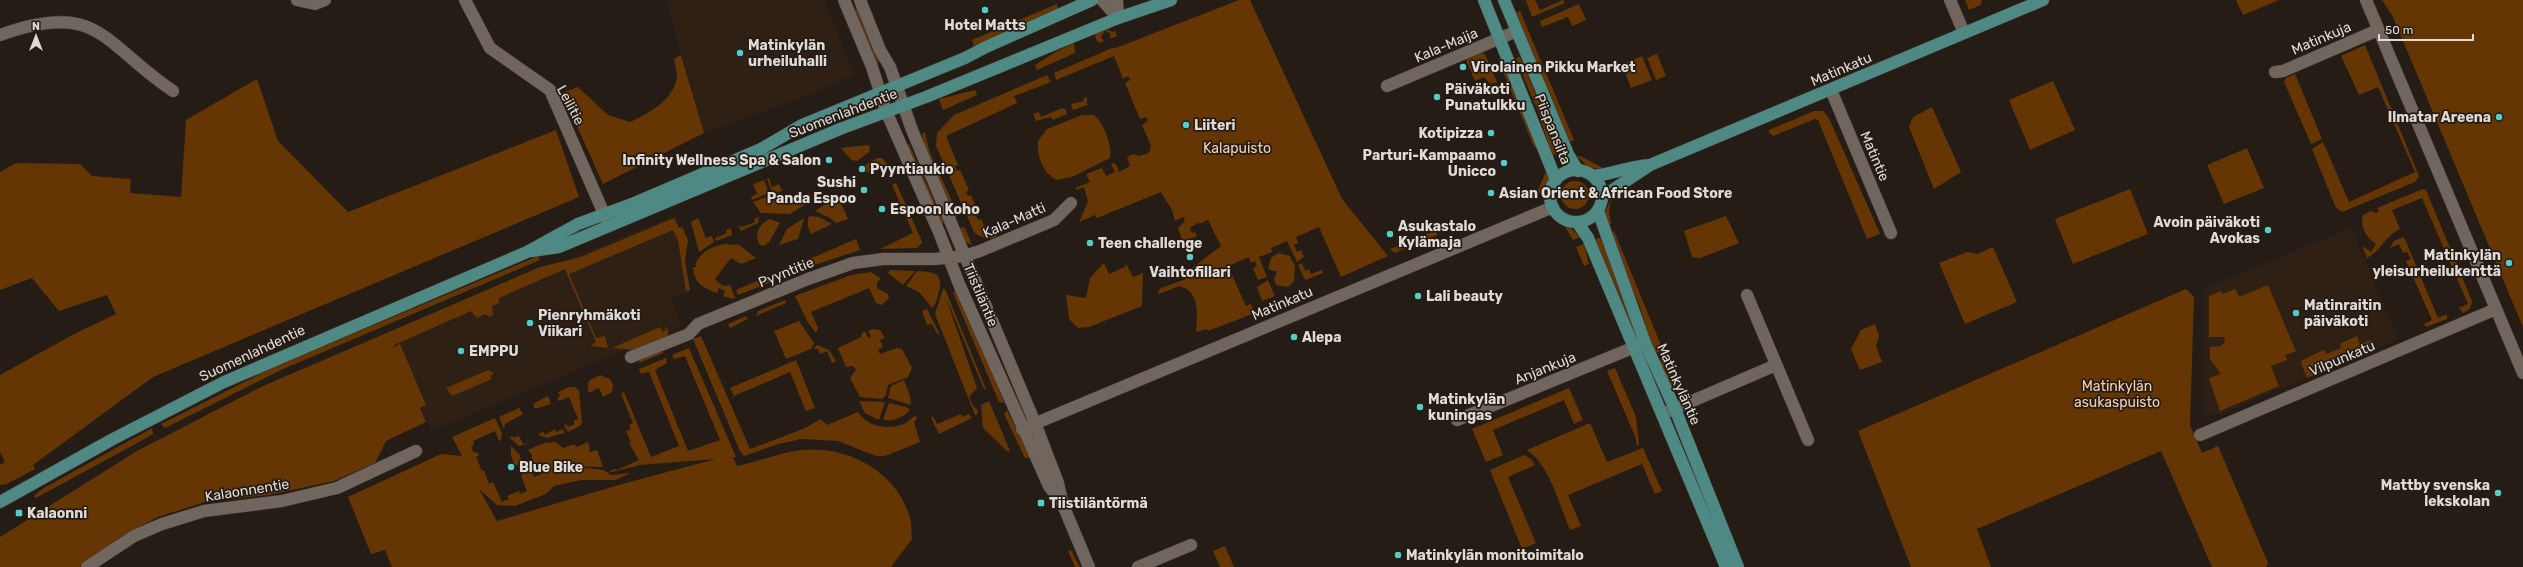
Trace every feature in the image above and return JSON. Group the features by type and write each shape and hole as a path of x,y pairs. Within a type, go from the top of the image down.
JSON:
{"main road":[{"name":"Suomenlahdentie","path":"0,502 126,432 224,382 526,252 554,235 761,149 802,125 896,85 965,58 986,47 1092,0"},
{"name":"Suomenlahdentie","path":"526,252 559,247 886,111 1118,18 1171,0"},
{"name":"Piispansilta","path":"1484,0 1556,180"},
{"name":"Piispansilta","path":"1504,0 1568,154 1578,171"},
{"name":"Matinkatu","path":"1602,197 1650,164 1831,90 2043,0"},
{"name":"Matinkatu","path":"1593,176 1613,173 1631,166 1650,164"},
{"path":"1578,171 1593,176 1600,186 1602,197 1598,211 1588,219 1577,222 1565,220 1553,208 1551,193 1556,180 1564,174 1578,171"},
{"name":"Matinkyläntie","path":"1598,211 1662,414 1690,481 1702,494 1738,567"},
{"name":"Matinkyläntie","path":"1577,222 1588,238 1639,345 1675,408 1702,476 1702,494 1726,567"}],"street":[{"path":"297,0 315,4 325,0"},
{"name":"Leilitie","path":"465,0 490,48 550,90 609,226"},
{"name":"Tiistiläntie","path":"844,0 886,111 1022,429 1049,486 1063,505"},
{"name":"Tiistiläntie","path":"860,0 896,85 964,256 1035,424 1058,483 1063,505 1089,567"},
{"path":"1102,0 1118,18"},
{"path":"1117,0 1118,18"},
{"path":"1950,0 1964,33"},
{"path":"2366,0 2523,373"},
{"path":"0,35 31,17 62,10"},
{"path":"83,14 103,27 156,79 173,91"},
{"name":"Matinkuja","path":"2275,72 2283,71 2378,30"},
{"name":"Kala-Maija","path":"1387,86 1517,31"},
{"name":"Matintie","path":"1831,90 1891,233"},
{"name":"Kala-Matti","path":"964,256 1054,220 1071,203"},
{"name":"Matinkatu","path":"1022,429 1553,208"},
{"name":"Pyyntitie","path":"631,357 689,334 698,324 836,268 883,260 949,258 964,256"},
{"path":"1747,295 1808,440"},
{"name":"Vilpunkatu","path":"2200,435 2496,309"},
{"name":"Anjankuja","path":"1457,420 1639,345"},
{"path":"1662,414 1776,364"},
{"name":"Kalaonnentie","path":"87,567 134,536 162,524 204,511 282,501 337,488 416,451"},
{"path":"1138,567 1191,545"}],"shaded area":[{"path":"666,0 824,0 854,74 812,94 704,133"},
{"path":"677,215 687,292 670,298 682,326 431,431 387,333"},
{"name":"Matinraitin päiväkoti","path":"2351,228 2398,339 2221,414 2204,415 2204,288"}],"green space":[{"name":"Kalapuisto","path":"1239,0 1250,0 1342,199 1388,256 1341,277 1319,227 1296,237 1298,243 1294,245 1297,252 1301,250 1304,257 1297,262 1287,241 1271,248 1272,252 1259,257 1267,277 1258,280 1253,268 1257,266 1255,261 1251,263 1249,257 1228,266 1246,306 1251,304 1255,313 1208,331 1207,329 1196,332 1197,312 1191,293 1179,286 1159,294 1158,291 1161,288 1186,279 1184,274 1221,246 1208,220 1199,224 1199,222 1190,228 1192,233 1195,232 1197,236 1183,242 1178,228 1185,221 1183,217 1175,221 1172,210 1161,192 1097,218 1095,215 1079,222 1088,202 1084,187 1077,190 1075,188 1090,182 1086,174 1102,168 1106,176 1115,172 1111,164 1113,163 1116,164 1119,172 1130,166 1127,157 1133,154 1139,156 1149,153 1151,146 1142,125 1148,121 1146,117 1140,119 1125,83 1130,80 1128,76 1123,79 1114,56 1056,80 1054,73 1112,48 1116,48"},
{"path":"1526,0 1535,0 1540,10 1563,0 1565,3 1532,17"},
{"path":"1965,0 1982,0 1981,5 1969,10"},
{"path":"2236,0 2279,0 2243,15"},
{"path":"2382,0 2523,0 2523,327 2393,17"},
{"path":"1057,4 1058,9 974,46 972,40"},
{"path":"1579,4 1586,20 1572,26 1568,17 1542,27 1540,21"},
{"path":"855,9 857,9 880,62 875,63"},
{"path":"1520,11 1574,140 1570,142 1515,13"},
{"path":"1107,29 1112,32 1115,31 1117,36 1109,39 1111,34 1105,30 1101,37 1104,41 1100,43 1096,40 1095,34"},
{"path":"1074,43 1075,53 1037,70 1035,65"},
{"path":"2365,45 2419,176 2415,182 2342,212 2336,208 2312,149 2323,142 2349,202 2415,172 2378,87 2359,95 2341,56"},
{"path":"1481,53 1485,54 1497,82 1490,84 1484,77 1475,81 1466,60"},
{"path":"1657,54 1666,76 1656,80 1647,58"},
{"path":"681,55 704,133 603,184 562,93 578,87 608,115 630,122 645,115 659,105 671,93 677,77 674,59"},
{"path":"1642,56 1652,80 1631,88 1622,64"},
{"path":"1520,57 1560,152 1552,156 1539,114 1516,59"},
{"path":"1498,59 1503,60 1541,149 1534,147"},
{"path":"2295,74 2322,139 2311,144 2284,82 2286,78"},
{"path":"1047,75 1051,82 1014,96 1017,103 946,136 958,165 955,166 957,171 960,170 969,190 966,192 968,196 971,195 979,215 976,216 978,220 981,219 989,237 999,234 994,238 980,236 974,232 936,146 937,133 954,115"},
{"path":"257,79 278,141 348,212 556,130 579,197 153,377 33,465 35,469 7,484 0,485 0,465 5,462 0,452 0,375 76,333 116,314 107,295 59,311 32,278 0,290 0,172 16,163 80,164 92,176 131,179 130,193 181,197 186,120"},
{"path":"2053,81 2075,130 2030,150 2009,100"},
{"path":"975,90 977,95 943,110 939,99"},
{"path":"1087,97 1087,105 1073,110 1071,104 1084,101 1083,99"},
{"path":"1932,107 1961,172 1934,189 1909,127 1913,117"},
{"path":"1062,108 1066,110 1067,114 1053,120 1051,117 1036,121 1033,114 1039,112 1041,117"},
{"path":"1814,111 1823,111 1829,118 1880,234 1867,239 1818,120 1815,119 1773,136 1769,133 1769,130"},
{"path":"1082,115 1094,115 1101,123 1110,147 1110,158 1072,177 1056,180 1047,172 1041,163 1038,153 1038,141 1047,129"},
{"path":"922,133 925,133 930,153 957,212 956,220 924,144"},
{"path":"909,144 944,223 941,224 906,145"},
{"path":"868,145 870,147 869,152 857,161 851,160 841,148"},
{"path":"2247,148 2264,188 2224,204 2207,165"},
{"path":"1577,156 1580,156 1605,169 1589,168"},
{"path":"877,158 882,158 888,165 869,172 864,172 864,166"},
{"path":"1547,169 1549,179 1540,194 1538,190"},
{"path":"769,178 772,187 779,184 782,191 773,194 767,179"},
{"path":"764,180 769,193 752,200 751,197 757,194 753,184"},
{"path":"1575,181 1585,185 1589,195 1585,205 1575,209 1565,205 1561,195 1565,185"},
{"path":"896,183 921,239 922,243 917,248 880,249 913,233 892,185"},
{"path":"2130,189 2148,234 2073,264 2055,219"},
{"path":"2423,189 2426,190 2472,301 2470,309 2463,313 2459,308 2468,304 2422,198 2392,210 2400,229 2391,235 2372,255 2367,258 2362,246 2371,252 2376,244 2369,238 2363,228 2363,215 2371,211 2376,213 2379,211 2377,208"},
{"path":"810,193 811,201 790,214 761,213 753,202 769,196 771,200 784,195 787,203 794,200 796,203 806,199 805,195"},
{"path":"838,196 848,219 836,223 830,218 815,211"},
{"path":"1612,198 1609,210 1611,224 1606,226 1605,212"},
{"path":"1726,216 1739,243 1700,258 1692,257 1684,231"},
{"path":"759,217 758,223 741,231 738,225 742,227 755,222 754,219"},
{"path":"808,217 819,217 832,224 811,234 808,227"},
{"path":"674,218 679,228 682,227 688,240 685,261 690,291 686,291 678,240 673,230 569,274 596,338 605,336 608,348 590,346 596,342 565,269 499,298 499,303 492,306 493,315 489,317 485,314 477,318 471,311 394,345 394,347 400,344 426,405 420,408 426,422 386,441 375,463 334,481 268,495 205,502 158,517 120,537 79,567 0,567 0,537 137,451 263,386 540,267 581,257"},
{"path":"698,218 706,238 712,236 714,242 699,252 691,222"},
{"path":"804,218 798,239 779,245 787,229"},
{"path":"770,219 780,223 769,242 764,246 760,245 757,233 763,223"},
{"path":"1564,225 1572,229 1580,237 1573,240"},
{"path":"963,227 965,228 972,245 964,241 957,229"},
{"path":"731,228 732,235 716,241 715,238 727,233 726,230"},
{"path":"1436,230 1437,235 1395,253 1390,249"},
{"path":"1614,231 1663,350 1654,354 1640,307 1609,234"},
{"path":"1602,237 1633,325 1632,327 1593,240"},
{"path":"2404,237 2438,318 2447,314 2447,319 2426,327 2424,324 2432,320 2406,261 2411,259 2407,252 2403,253 2399,244 2390,248 2394,241"},
{"path":"856,239 860,250 787,274 784,273 784,270"},
{"path":"724,244 739,245 756,258 741,264 731,258 715,279 723,286 730,285 735,298 733,299 723,296 725,291 719,288 717,293 700,284 695,277 693,267 697,267 695,264 704,253 711,248"},
{"path":"1584,244 1589,264 1584,266 1576,247"},
{"path":"1993,247 2017,302 1965,324 1939,263 1967,252 1977,254"},
{"path":"1278,253 1290,256 1295,266 1294,281 1288,287 1276,285 1274,279 1277,272 1268,269 1271,258"},
{"path":"538,256 540,260 283,369 165,428 161,424 272,368"},
{"path":"1104,263 1109,274 1125,267 1126,264 1133,277 1143,273 1142,306 1089,327 1078,328 1069,319 1066,295 1086,298 1090,278"},
{"path":"1302,263 1305,271 1309,269 1311,274 1322,270 1323,273 1305,280 1298,265"},
{"path":"890,270 915,271 903,285 888,273"},
{"path":"917,271 936,274 940,280 937,298 932,308 919,292 906,286"},
{"path":"871,272 881,279 877,282 877,288 888,294 889,298 882,305 876,303 869,288 811,312 818,328 816,333 807,321 795,296 851,275"},
{"path":"769,276 770,279 774,278 774,281 738,295 736,290"},
{"path":"1268,280 1275,296 1262,301 1257,287"},
{"path":"2268,285 2296,351 2285,355 2287,360 2271,366 2279,386 2220,411 2209,378 2221,374 2210,359 2210,347 2221,346 2225,342 2224,337 2209,337 2209,296 2221,291 2222,294 2235,289 2239,297"},
{"path":"956,288 1004,402 1002,403 999,402 953,293"},
{"path":"943,289 945,289 986,389 984,389 945,295 977,388 969,397 973,406 978,410 977,415 975,415 935,314"},
{"name":"Matinkylän asukaspuisto","path":"2186,289 2194,297 2190,425 2202,453 2218,446 2268,563 2266,567 2212,567 2161,451 1977,529 1991,567 1911,567 1858,431"},
{"path":"785,300 786,303 756,316 758,311"},
{"path":"927,309 939,333 938,335 932,324 927,325 922,311"},
{"path":"746,316 748,319 730,328 728,324"},
{"path":"799,321 814,343 811,349 786,359 774,331"},
{"path":"1875,324 1879,336 1876,346 1882,362 1860,370 1851,349 1861,330"},
{"path":"664,325 668,330 668,337 636,350 612,348 660,327 663,332 666,330"},
{"path":"873,329 880,330 885,338 880,340 883,347 878,350 880,354 897,348 902,349 912,368 908,377 888,385 886,395 882,399 860,397 850,378 856,370 853,366 846,367 838,348 861,337 862,333 865,331 868,338 871,337 868,331"},
{"path":"701,336 750,449 803,429 821,419 827,425 858,412 867,421 886,427 893,427 906,423 916,416 917,418 914,422 920,442 885,456 876,456 838,441 802,439 778,444 744,456 740,451 693,339"},
{"path":"2357,336 2360,344 2371,340 2375,349 2307,378 2301,363 2302,360 2324,350 2326,354 2341,348 2340,344"},
{"path":"817,345 829,350 836,361 832,363 827,351 820,354 818,349 814,349"},
{"path":"689,348 736,457 733,457 737,466 794,451 819,450 836,452 853,457 868,465 882,475 894,487 904,502 910,518 912,539 891,567 392,567 385,550 371,554 348,497 441,454 462,456 452,437 495,418 502,433 501,440 499,441 495,431 473,441 474,445 471,447 474,453 477,452 479,456 476,457 482,471 484,470 489,484 493,482 502,502 509,499 507,496 519,491 520,494 527,491 521,476 523,474 520,467 531,465 534,477 544,473 541,467 532,461 532,455 528,450 544,443 556,442 563,448 574,444 577,447 588,442 590,452 597,450 603,467 567,466 604,470 611,475 630,473 616,480 581,480 554,486 546,494 515,506 497,505 479,489 497,521 622,484 716,459 640,465 612,472 609,471 617,470 639,460 629,443 631,442 626,431 631,429 629,425 633,423 621,394 624,392 651,457 679,446 649,372 641,374 639,369 666,358 667,363 655,370 688,451 720,440 685,356 674,359 672,355"},
{"path":"661,350 663,353 639,363 640,359"},
{"path":"1668,358 1683,393 1682,394 1671,389 1657,361"},
{"path":"796,360 815,408 806,411 790,372 734,396 730,388"},
{"path":"1615,368 1636,417 1639,445 1637,446 1635,436 1607,371"},
{"path":"489,370 494,374 490,376 492,379 452,396 446,388"},
{"path":"600,375 610,379 613,385 612,392 603,397 599,388 588,393 588,383 590,380"},
{"path":"904,380 910,396 911,405 888,398 891,386"},
{"path":"569,387 575,387 579,391 582,422 580,426 568,432 564,425 566,424 568,427 575,424 573,421 578,419 569,397 559,401 557,398 560,396 558,392"},
{"path":"1569,388 1583,420 1574,424 1564,400 1493,430 1503,455 1486,462 1472,429"},
{"path":"548,396 551,404 535,409 533,404 531,405"},
{"path":"859,401 885,402 879,420 865,413"},
{"path":"989,401 1010,451 1007,451 983,428 981,405"},
{"path":"889,403 906,407 910,410 894,420 883,419"},
{"path":"519,408 523,414 505,424 504,429 499,417"},
{"path":"1007,410 1030,458 1025,458 1004,414"},
{"path":"961,414 962,417 969,414 972,418 939,434 931,418 933,416 937,424"},
{"path":"1590,423 1607,462 1643,448 1662,491 1655,494 1642,464 1568,495 1581,526 1570,530 1548,475 1535,457 1527,450"},
{"path":"152,428 153,434 141,441 36,498 34,496 42,489"},
{"path":"555,429 556,432 563,429 564,433 547,438 538,435 543,431 545,435"},
{"path":"512,436 514,438 519,436 523,444 530,443 519,446 510,438"},
{"path":"511,446 519,454 522,462 515,466 511,455"},
{"path":"1524,455 1531,459 1535,465 1508,477 1536,543 1522,549 1490,470"},
{"path":"1225,546 1234,567 1220,567 1213,551"},
{"path":"1071,550 1080,567 1075,567 1068,551"}],"place":[{"name":"Hotel Matts","path":"985,10"},
{"name":"Matinkylän urheiluhalli","path":"740,53"},
{"name":"Virolainen Pikku Market","path":"1463,67"},
{"name":"Päiväkoti Punatulkku","path":"1437,97"},
{"name":"Ilmatar Areena","path":"2499,117"},
{"name":"Liiteri","path":"1186,125"},
{"name":"Kotipizza","path":"1491,133"},
{"name":"Infinity Wellness Spa & Salon","path":"829,160"},
{"name":"Parturi-Kampaamo Unicco","path":"1504,163"},
{"name":"Pyyntiaukio","path":"862,169"},
{"name":"Sushi Panda Espoo","path":"864,190"},
{"name":"Asian Orient & African Food Store","path":"1491,193"},
{"name":"Espoon Koho","path":"882,209"},
{"name":"Avoin päiväkoti Avokas","path":"2268,230"},
{"name":"Asukastalo Kylämaja","path":"1390,234"},
{"name":"Teen challenge","path":"1090,243"},
{"name":"Vaihtofillari","path":"1190,257"},
{"name":"Matinkylän yleisurheilukenttä","path":"2509,263"},
{"name":"Lali beauty","path":"1418,296"},
{"name":"Matinraitin päiväkoti","path":"2296,313"},
{"name":"Pienryhmäkoti Viikari","path":"530,323"},
{"name":"Alepa","path":"1294,337"},
{"name":"EMPPU","path":"461,351"},
{"name":"Matinkylän kuningas","path":"1420,407"},
{"name":"Blue Bike","path":"511,467"},
{"name":"Mattby svenska lekskolan","path":"2498,493"},
{"name":"Tiistiläntörmä","path":"1041,503"},
{"name":"Kalaonni","path":"19,513"},
{"name":"Matinkylän monitoimitalo","path":"1398,555"}]}
